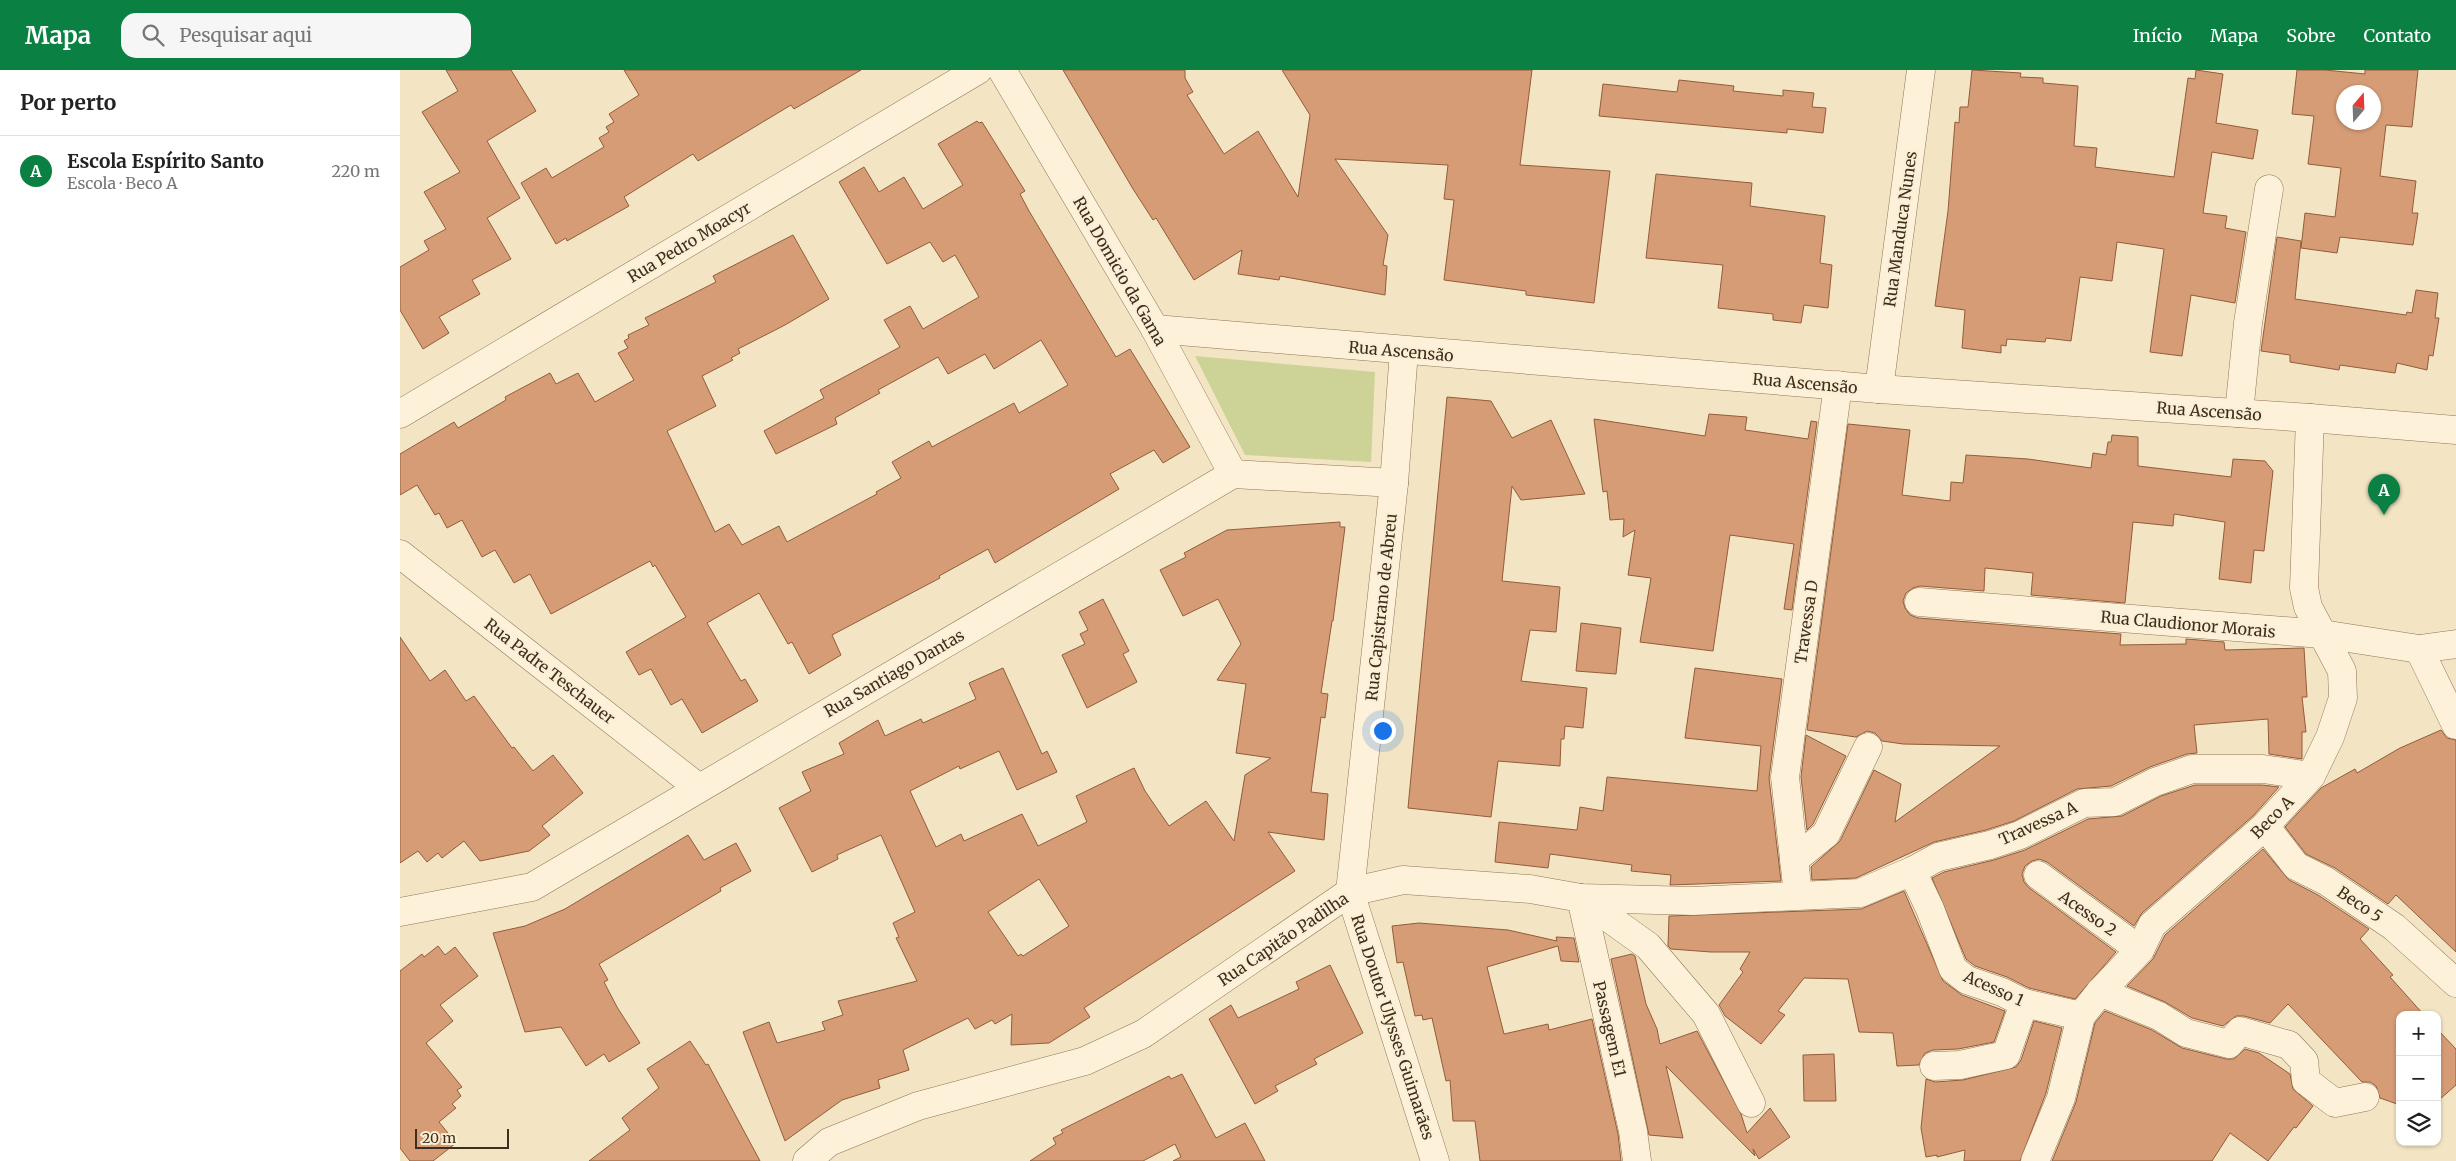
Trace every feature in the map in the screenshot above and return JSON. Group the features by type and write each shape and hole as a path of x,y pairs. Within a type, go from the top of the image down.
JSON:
{"street":[{"name":"Rua Pedro Moacyr","path":"400,414 978,70"},
{"name":"Rua Domicio da Gama","path":"1002,70 1155,329 1233,474"},
{"name":"Rua Manduca Nunes","path":"1879,388 1921,70"},
{"path":"2239,413 2248,323 2269,189"},
{"name":"Rua Ascensão","path":"1155,329 1404,351 1838,385 2456,430"},
{"name":"Rua Capistrano de Abreu","path":"1350,892 1394,483 1404,351"},
{"name":"Travessa D","path":"1798,895 1785,777 1838,385"},
{"name":"Beco A","path":"2035,1161 2061,1098 2081,1016 2100,992 2140,950 2152,926 2265,826 2311,776 2330,737 2343,698 2342,671 2308,607 2304,588 2310,418"},
{"path":"1233,474 1394,483"},
{"name":"Rua Santiago Dantas","path":"400,912 532,887 1233,474"},
{"name":"Rua Padre Teschauer","path":"400,554 699,788"},
{"name":"Rua Claudionor Morais","path":"1919,602 2322,634 2419,649 2456,644"},
{"path":"2419,649 2456,725"},
{"path":"1794,860 1826,834 1868,747"},
{"name":"Travessa A","path":"1798,895 1860,893 1912,871 1938,857 1990,845 2020,835 2084,802 2114,802 2155,782 2192,769 2214,767 2263,769 2311,776"},
{"name":"Beco 5","path":"2265,826 2296,866 2326,881 2394,927 2456,983"},
{"name":"Acesso 1","path":"1912,871 1930,909 1954,969 1967,980 2002,992 2024,1003 2081,1016"},
{"name":"Acesso 2","path":"2038,875 2140,950"},
{"name":"Rua Capitão Padilha","path":"807,1161 829,1142 918,1106 1085,1061 1143,1034 1350,892 1403,880 1530,889 1581,898 1693,901 1798,895"},
{"name":"Rua Doutor Ulysses Guimarães","path":"1350,892 1435,1161"},
{"path":"1581,898 1648,946 1706,1014 1751,1103"},
{"name":"Passagem E1","path":"1581,898 1637,1161"},
{"path":"2100,992 2159,1016 2186,1033 2229,1044 2240,1031 2288,1045 2304,1062 2306,1081 2335,1103 2365,1097"},
{"path":"1934,1066 1960,1065 2006,1054 2024,1003"}],"green space":[{"path":"1195,356 1375,372 1371,462 1245,455"}],"building":[{"path":"446,70 511,70 536,111 487,141 520,198 487,218 511,259 472,280 480,294 439,317 449,333 423,349 400,310 400,267 429,250 424,241 446,229 424,192 460,172 422,112 458,91"},
{"path":"624,70 861,70 794,109 791,105 698,161 693,154 624,197 629,206 567,241 566,238 556,244 521,183 546,168 552,178 604,147 599,138 609,132 606,127 614,122 609,114 639,95"},
{"path":"1063,70 1185,70 1185,78 1193,92 1187,95 1224,154 1258,131 1298,197 1310,115 1282,70 1532,70 1520,165 1610,171 1594,303 1526,295 1526,291 1444,280 1454,200 1444,199 1448,165 1335,159 1388,235 1383,265 1387,266 1385,295 1280,276 1279,280 1238,274 1242,250 1194,280 1156,218 1153,220 1133,189"},
{"path":"1972,70 2021,73 2020,77 2043,78 2043,83 2078,86 2074,146 2097,148 2095,167 2174,177 2188,78 2195,79 2196,70 2223,74 2216,123 2258,130 2253,159 2212,152 2203,213 2227,216 2225,228 2246,232 2235,303 2191,295 2182,356 2150,352 2164,249 2117,242 2112,281 2080,277 2071,341 2046,338 2045,342 2007,339 2006,346 2001,345 2001,353 1962,348 1965,310 1935,306 1948,211 1955,122 1959,123 1960,107 1968,107"},
{"path":"2297,70 2325,70 2365,74 2365,70 2418,70 2412,127 2386,125 2380,176 2416,181 2412,213 2418,213 2413,245 2340,237 2337,253 2301,248 2305,213 2335,217 2341,168 2308,164 2314,116 2292,114"},
{"path":"1679,80 1734,86 1733,91 1783,96 1783,90 1814,93 1812,107 1826,108 1823,133 1787,129 1787,133 1599,116 1603,84 1677,92"},
{"path":"977,121 979,123 982,122 1025,191 1020,194 1029,211 1116,357 1130,349 1190,447 1163,463 1154,450 1110,474 1119,489 995,563 988,549 939,576 940,578 832,635 841,655 809,674 792,642 788,644 759,593 707,623 741,681 745,679 758,701 702,733 682,699 671,705 651,669 639,675 626,652 686,617 655,565 653,567 650,561 551,614 530,574 514,583 495,550 482,557 462,520 447,528 439,513 435,515 417,485 400,495 400,454 454,422 458,428 506,400 505,397 550,373 556,384 578,373 595,402 634,380 618,353 628,348 624,341 629,338 628,335 649,325 645,318 716,282 713,276 793,235 829,299 785,325 738,349 740,353 731,358 733,360 702,376 716,406 667,431 715,532 729,524 742,545 779,526 787,542 877,494 876,492 901,478 892,462 929,441 932,447 1014,403 1019,413 1068,385 1041,340 994,369 985,354 948,374 938,357 878,390 880,393 835,418 837,424 776,454 764,431 824,398 820,390 900,347 884,320 910,306 923,329 979,297 955,255 943,262 930,242 887,264 839,182 864,167 879,192 904,177 923,209 963,185 938,144"},
{"path":"1656,174 1752,183 1750,206 1825,216 1820,263 1832,265 1828,308 1804,305 1801,323 1773,320 1773,314 1718,308 1723,265 1646,258"},
{"path":"2277,237 2301,241 2295,299 2406,315 2407,312 2412,313 2416,290 2438,293 2435,318 2439,318 2433,356 2429,355 2427,370 2397,363 2395,373 2340,365 2339,370 2290,362 2290,355 2261,351"},
{"path":"1447,397 1491,401 1512,438 1551,420 1585,494 1521,500 1512,486 1502,581 1560,587 1556,632 1530,630 1521,681 1587,688 1583,728 1565,726 1564,739 1561,739 1560,766 1498,761 1491,817 1408,808"},
{"path":"1709,414 1747,417 1745,430 1808,439 1811,421 1817,422 1792,610 1784,609 1794,544 1730,535 1713,651 1640,642 1651,578 1628,575 1635,530 1623,537 1624,519 1610,520 1607,491 1603,492 1594,419 1705,436"},
{"path":"1848,424 1910,430 1902,495 1950,501 1951,482 1963,483 1966,455 2028,459 2091,468 2093,453 2106,455 2108,442 2111,442 2112,435 2138,437 2138,466 2231,477 2233,459 2265,461 2273,471 2264,551 2254,550 2251,583 2219,579 2225,522 2174,514 2173,526 2133,522 2125,603 2031,595 2033,573 1985,568 1984,591 1920,586 1906,593 1903,601 1910,615 1918,618 2121,634 2120,645 2186,644 2186,639 2224,642 2225,650 2304,648 2307,697 2302,697 2306,732 2302,732 2302,759 2269,754 2268,719 2194,725 2197,753 2187,754 2150,767 2111,786 2077,789 2014,821 1986,830 1934,842 1856,878 1812,880 1811,867 1840,841 1874,770 1901,784 1895,822 2000,746 1903,744 1882,741 1875,733 1867,731 1856,737 1807,730"},
{"path":"1340,522 1340,527 1345,527 1333,621 1321,693 1328,694 1325,718 1321,717 1311,792 1328,794 1324,840 1268,832 1295,871 1084,1008 1090,1017 1049,1043 1011,1045 1012,1014 995,1024 992,1020 975,1029 968,1018 903,1050 909,1070 878,1080 880,1088 842,1100 785,1141 743,1032 769,1022 777,1043 825,1030 822,1022 843,1015 838,1001 917,981 896,938 899,937 893,923 915,912 881,835 837,855 838,859 812,872 779,808 811,791 802,772 844,754 839,743 878,720 885,736 921,719 923,723 976,699 969,683 1003,668 1042,754 1047,751 1057,772 1017,790 999,751 960,769 959,766 910,791 936,847 961,834 964,841 1022,814 1038,846 1087,822 1076,796 1134,768 1145,791 1169,826 1206,801 1234,841 1245,775 1271,758 1236,753 1246,684 1217,680 1241,644 1218,599 1183,616 1160,570 1186,557 1184,553 1227,530","holes":["1039,879 1069,926 1023,956 1021,954 1018,956 988,912"]},
{"path":"1103,599 1129,651 1123,654 1137,682 1087,708 1062,655 1085,644 1080,634 1088,630 1079,612"},
{"path":"1581,623 1621,628 1616,674 1576,671"},
{"path":"400,637 430,681 445,670 466,701 474,696 512,748 514,747 533,771 553,755 583,793 542,826 550,835 529,851 480,861 464,841 442,858 438,853 427,862 418,851 400,863"},
{"path":"1695,668 1782,679 1769,778 1781,881 1670,885 1671,875 1631,871 1632,865 1550,854 1548,868 1495,862 1499,822 1577,830 1580,807 1603,811 1607,777 1757,791 1761,746 1685,738"},
{"path":"2441,730 2447,738 2456,740 2456,952 2396,895 2388,904 2335,868 2306,854 2285,827 2321,788 2355,769 2357,773 2400,748"},
{"path":"1806,735 1846,756 1813,824 1807,830 1801,777"},
{"path":"2195,785 2262,785 2279,787 2254,815 2142,913 2134,926 2047,862 2039,859 2025,866 2022,874 2024,882 2028,887 2116,952 2075,999 2029,988 2007,977 1975,966 1966,959 1932,878 1944,872 1994,860 2025,850 2088,819 2122,816 2161,796"},
{"path":"688,835 704,860 736,843 751,871 720,888 721,891 599,964 608,980 604,982 617,1007 640,1043 609,1062 604,1054 586,1066 561,1027 525,1032 493,933 525,926 565,909"},
{"path":"2263,849 2289,880 2318,895 2369,929 2360,939 2393,975 2390,977 2420,1011 2396,1011 2396,1104 2380,1098 2376,1086 2370,1082 2362,1082 2288,1004 2270,1023 2244,1016 2236,1016 2223,1026 2192,1018 2165,1002 2127,986 2153,959 2165,935"},
{"path":"1904,891 1943,981 1962,995 2005,1011 1994,1042 1958,1049 1933,1050 1925,1053 1919,1065 1897,1066 1893,1033 1859,1032 1848,979 1804,978 1778,1011 1785,1015 1761,1044 1725,1016 1719,1005 1743,972 1740,969 1750,952 1711,952 1671,949 1668,946 1669,916 1861,909"},
{"path":"1419,923 1508,930 1557,941 1556,937 1574,938 1579,962 1561,961 1558,946 1487,967 1504,1034 1548,1024 1549,1030 1592,1019 1618,1134 1621,1161 1480,1161 1475,1121 1453,1121 1450,1080 1446,1081 1432,1018 1423,1020 1422,1015 1415,1016 1403,962 1397,963 1392,926"},
{"path":"438,946 445,955 455,947 478,976 440,1005 453,1021 426,1043 462,1087 457,1090 461,1096 452,1104 456,1108 439,1122 456,1143 433,1161 410,1161 400,1148 400,971 422,954 424,957"},
{"path":"1632,954 1635,956 1646,1004 1657,1029 1660,1044 1697,1031 1741,1114 1747,1133 1770,1108 1790,1137 1759,1159 1753,1149 1755,1156 1666,1066 1683,1138 1649,1135 1611,959"},
{"path":"1330,965 1363,1033 1314,1059 1317,1064 1275,1086 1278,1091 1255,1104 1209,1019 1231,1005 1238,1018 1299,989 1296,982"},
{"path":"2105,1011 2152,1030 2182,1048 2226,1059 2234,1059 2245,1049 2259,1053 2290,1074 2293,1089 2313,1106 2268,1161 2230,1133 2212,1161 2052,1161 2076,1102 2095,1023"},
{"path":"2034,1021 2062,1028 2046,1093 2020,1161 1964,1161 1965,1150 1937,1157 1937,1155 1926,1157 1921,1128 1926,1079 1935,1082 1963,1080 2016,1067 2021,1060"},
{"path":"2441,1033 2456,1049 2456,1085 2441,1098"},
{"path":"690,1041 706,1065 708,1064 760,1161 589,1161 630,1130 622,1118 659,1088 647,1069"},
{"path":"1834,1054 1836,1101 1804,1101 1803,1055"},
{"path":"1182,1074 1216,1138 1245,1123 1265,1161 1173,1161 1181,1157 1175,1144 1143,1161 1030,1161 1056,1144 1053,1138 1063,1133 1061,1130 1169,1076 1171,1079"}],"place":[{"name":"Escola Espírito Santo","path":"2384,515"}]}
